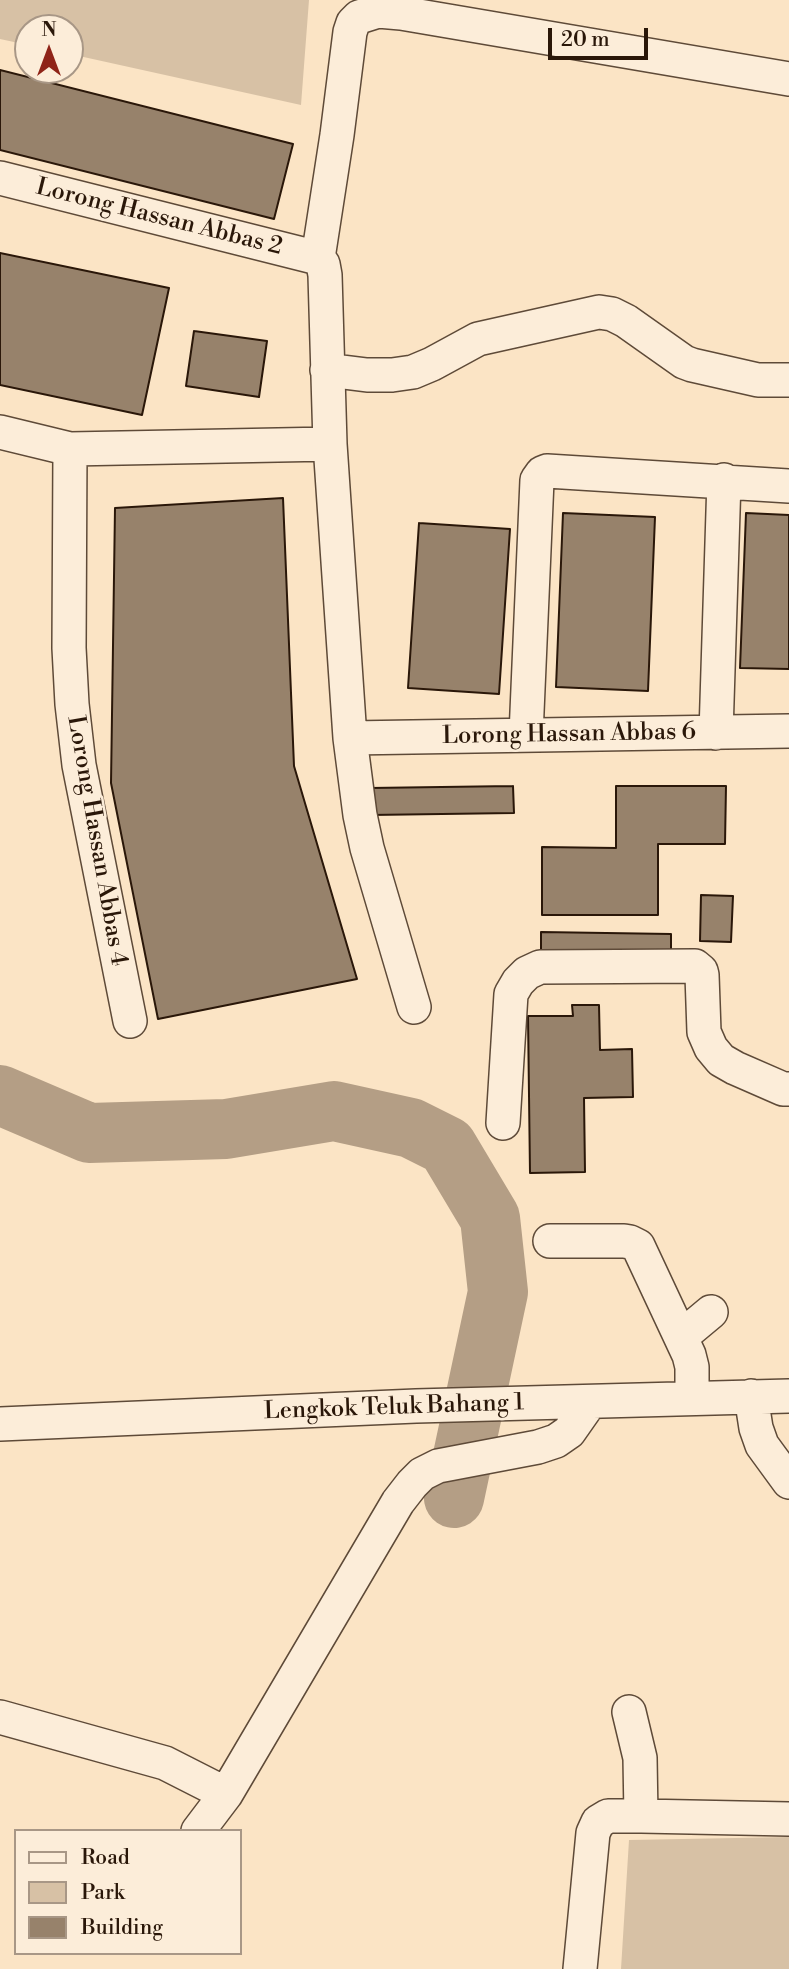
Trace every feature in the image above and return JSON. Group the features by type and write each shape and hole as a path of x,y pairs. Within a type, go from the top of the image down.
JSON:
{"street":[{"path":"414,1007 367,849 360,815 350,737 330,444 326,275 318,258 350,32 359,17 366,14 378,11 401,13 789,79"},
{"name":"Lorong Hassan Abbas 2","path":"0,178 318,258"},
{"path":"327,370 367,375 413,372 478,339 599,313 612,314 626,321 692,365 758,380 789,380"},
{"path":"0,432 70,449 330,444"},
{"name":"Lorong Hassan Abbas 4","path":"70,449 69,648 72,704 79,765 130,1021"},
{"path":"526,735 537,480 540,476 547,471 789,485"},
{"path":"716,733 724,480"},
{"name":"Lorong Hassan Abbas 6","path":"350,737 789,731"},
{"path":"503,1123 511,994 527,973 540,967 695,965 702,975 704,1032 711,1048 721,1060 735,1068 783,1089 789,1089"},
{"path":"550,1241 624,1241 638,1246 691,1361 692,1398"},
{"path":"681,1337 711,1312"},
{"path":"751,1396 756,1428 762,1445 789,1482"},
{"name":"Lengkok Teluk Bahang 1","path":"0,1424 416,1406 789,1396"},
{"path":"200,1829 226,1794 398,1502 422,1474 438,1466 538,1447 556,1441 569,1432 590,1402"},
{"path":"629,1712 640,1758 641,1816"},
{"path":"0,1717 165,1763 226,1794"},
{"path":"580,1969 593,1833 598,1822 608,1816 789,1819"}],"green space":[{"path":"0,0 309,0 301,105 84,57 84,14 14,14 14,42 0,39"},
{"path":"789,1837 789,1969 621,1969 629,1840"}],"building":[{"path":"0,70 14,74 14,84 55,84 293,144 274,219 0,150"},
{"path":"0,253 169,288 142,415 0,385"},
{"path":"194,331 267,341 259,397 186,386"},
{"path":"283,498 294,766 357,979 158,1019 111,783 115,508"},
{"path":"563,513 655,517 648,691 556,687"},
{"path":"746,513 789,515 789,669 740,668"},
{"path":"419,523 510,529 499,694 408,688"},
{"path":"513,786 514,813 370,815 370,788"},
{"path":"616,786 726,786 725,844 658,844 658,915 542,915 542,847 616,848"},
{"path":"701,895 733,896 731,942 700,941"},
{"path":"541,932 671,934 671,953 541,951"},
{"path":"572,1005 599,1005 600,1050 632,1049 633,1097 584,1098 585,1172 530,1173 528,1016 573,1016"}],"waterway":[{"path":"0,1095 89,1133 226,1129 334,1111 411,1128 447,1146 490,1218 498,1292 454,1498"}]}
